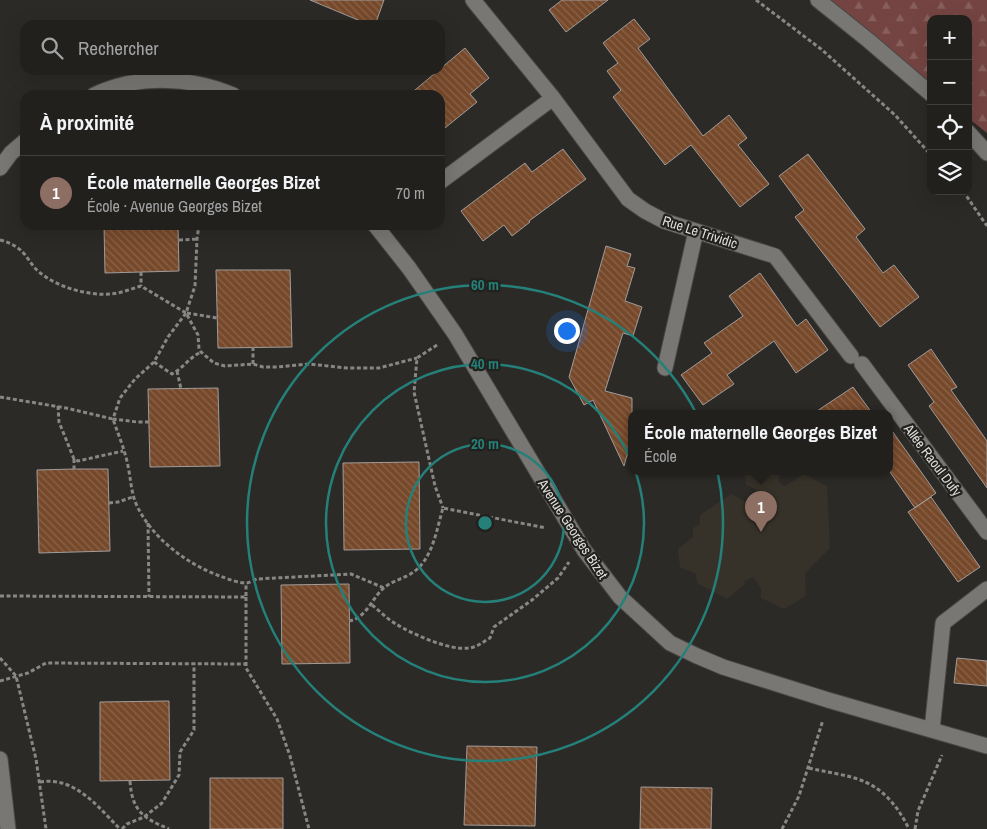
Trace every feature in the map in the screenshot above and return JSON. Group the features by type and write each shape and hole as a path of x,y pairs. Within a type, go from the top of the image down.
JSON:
{"street":[{"name":"Rue Le Trividic","path":"473,0 553,98 628,198 664,222 775,256 857,360"},
{"path":"818,0 927,91"},
{"path":"108,90 123,85 162,80 198,83 218,90"},
{"path":"445,178 553,98"},
{"path":"972,136 987,153"},
{"path":"0,168 20,146"},
{"name":"Avenue Georges Bizet","path":"381,230 455,334 584,550 620,597 670,643 723,667 828,700 987,746"},
{"path":"665,368 696,231"},
{"name":"Allée Raoul Dufy","path":"857,360 987,532"},
{"path":"932,730 943,623 987,589"},
{"path":"0,759 8,829"}],"path":[{"path":"756,0 821,49 894,115 927,152"},
{"path":"966,195 987,226"},
{"path":"198,230 195,286 186,313 168,337 154,362 120,398 113,419 128,465 133,497 148,523 171,548 186,560 206,571 230,580 246,583 257,579 351,574 384,588"},
{"path":"179,240 197,239"},
{"path":"0,240 15,245 26,255 36,270 50,280 69,288 91,293 110,294 141,286 186,313 217,318"},
{"path":"141,272 141,286"},
{"path":"186,313 198,335 201,352 214,363 225,366 253,364 264,367 310,364 347,368 379,368 417,358 455,334"},
{"path":"252,347 253,364"},
{"path":"154,362 172,374 192,356 201,352"},
{"path":"350,621 356,620 372,605 384,588 416,570 425,560 431,548 443,508 435,486 414,392 417,358"},
{"path":"177,371 181,389"},
{"path":"0,397 58,406 113,419 149,422"},
{"path":"58,406 59,422 74,459 74,470"},
{"path":"74,459 78,461 123,451"},
{"path":"109,502 133,497"},
{"path":"443,508 488,518 572,532"},
{"path":"148,523 149,597"},
{"path":"372,605 395,624 422,638 446,646 468,649 490,638 494,627 558,578 570,560 584,550"},
{"path":"246,583 246,668 277,719 290,756 309,829"},
{"path":"0,596 246,597"},
{"path":"241,632 246,632"},
{"path":"0,658 16,676 40,782 46,829"},
{"path":"0,681 28,673 46,663 246,664"},
{"path":"40,782 50,780 71,786 86,795 121,829 126,824 144,817 162,803 172,788 179,775 180,752 194,730 194,663"},
{"path":"782,829 799,796 819,738 828,700"},
{"path":"915,829 918,810 950,735"},
{"path":"808,768 865,781 884,794 902,815 909,829"},
{"path":"130,781 131,796 136,807 144,817 169,829"}],"shaded area":[{"path":"745,475 779,475 779,482 785,486 802,475 806,475 827,486 830,548 805,573 806,596 784,609 761,598 761,588 753,577 745,581 744,585 727,599 697,583 696,574 680,567 678,549 693,537 693,528 700,524 700,515 731,494 754,506 762,501 762,492 746,485"}],"green space":[{"path":"820,0 987,0 987,133 972,121 972,15 927,15 927,85"}],"building":[{"path":"310,0 384,0 377,20 358,20"},
{"path":"562,0 608,0 566,32 549,10"},
{"path":"634,19 650,39 638,48 703,136 729,115 747,138 738,145 769,184 740,207 691,145 665,165 613,97 621,90 607,71 618,63 603,43"},
{"path":"465,48 489,78 470,94 477,102 445,128 445,90 415,90 433,75 445,75 445,65"},
{"path":"563,149 586,179 529,221 512,236 504,225 483,241 461,211 525,163 532,172"},
{"path":"808,154 865,229 856,237 883,273 894,265 919,297 880,327 795,217 804,210 779,176"},
{"path":"104,230 178,230 179,271 105,273"},
{"path":"606,246 631,254 627,266 635,268 625,301 642,307 633,336 623,333 605,391 632,398 632,410 628,410 628,452 624,466 593,400 584,405 569,377"},
{"path":"216,270 290,270 292,347 218,348"},
{"path":"760,273 797,326 806,319 828,350 796,373 774,341 727,375 734,384 703,405 681,375 712,353 704,343 743,316 729,296"},
{"path":"931,349 957,387 951,390 987,441 987,488 929,406 934,402 908,365"},
{"path":"853,387 870,410 818,410"},
{"path":"218,388 220,466 150,467 148,389"},
{"path":"893,432 936,493 915,508 892,475"},
{"path":"419,462 420,549 344,550 343,463"},
{"path":"108,469 110,551 39,553 37,470"},
{"path":"931,497 980,567 958,582 908,512"},
{"path":"349,584 350,663 282,664 281,585"},
{"path":"957,658 987,661 987,686 954,683"},
{"path":"169,701 170,780 100,781 100,702"},
{"path":"467,746 537,747 535,826 464,825"},
{"path":"210,778 283,778 283,829 210,829"},
{"path":"641,787 712,788 711,829 640,829"}],"place":[{"name":"École maternelle Georges Bizet","path":"761,532"}]}
